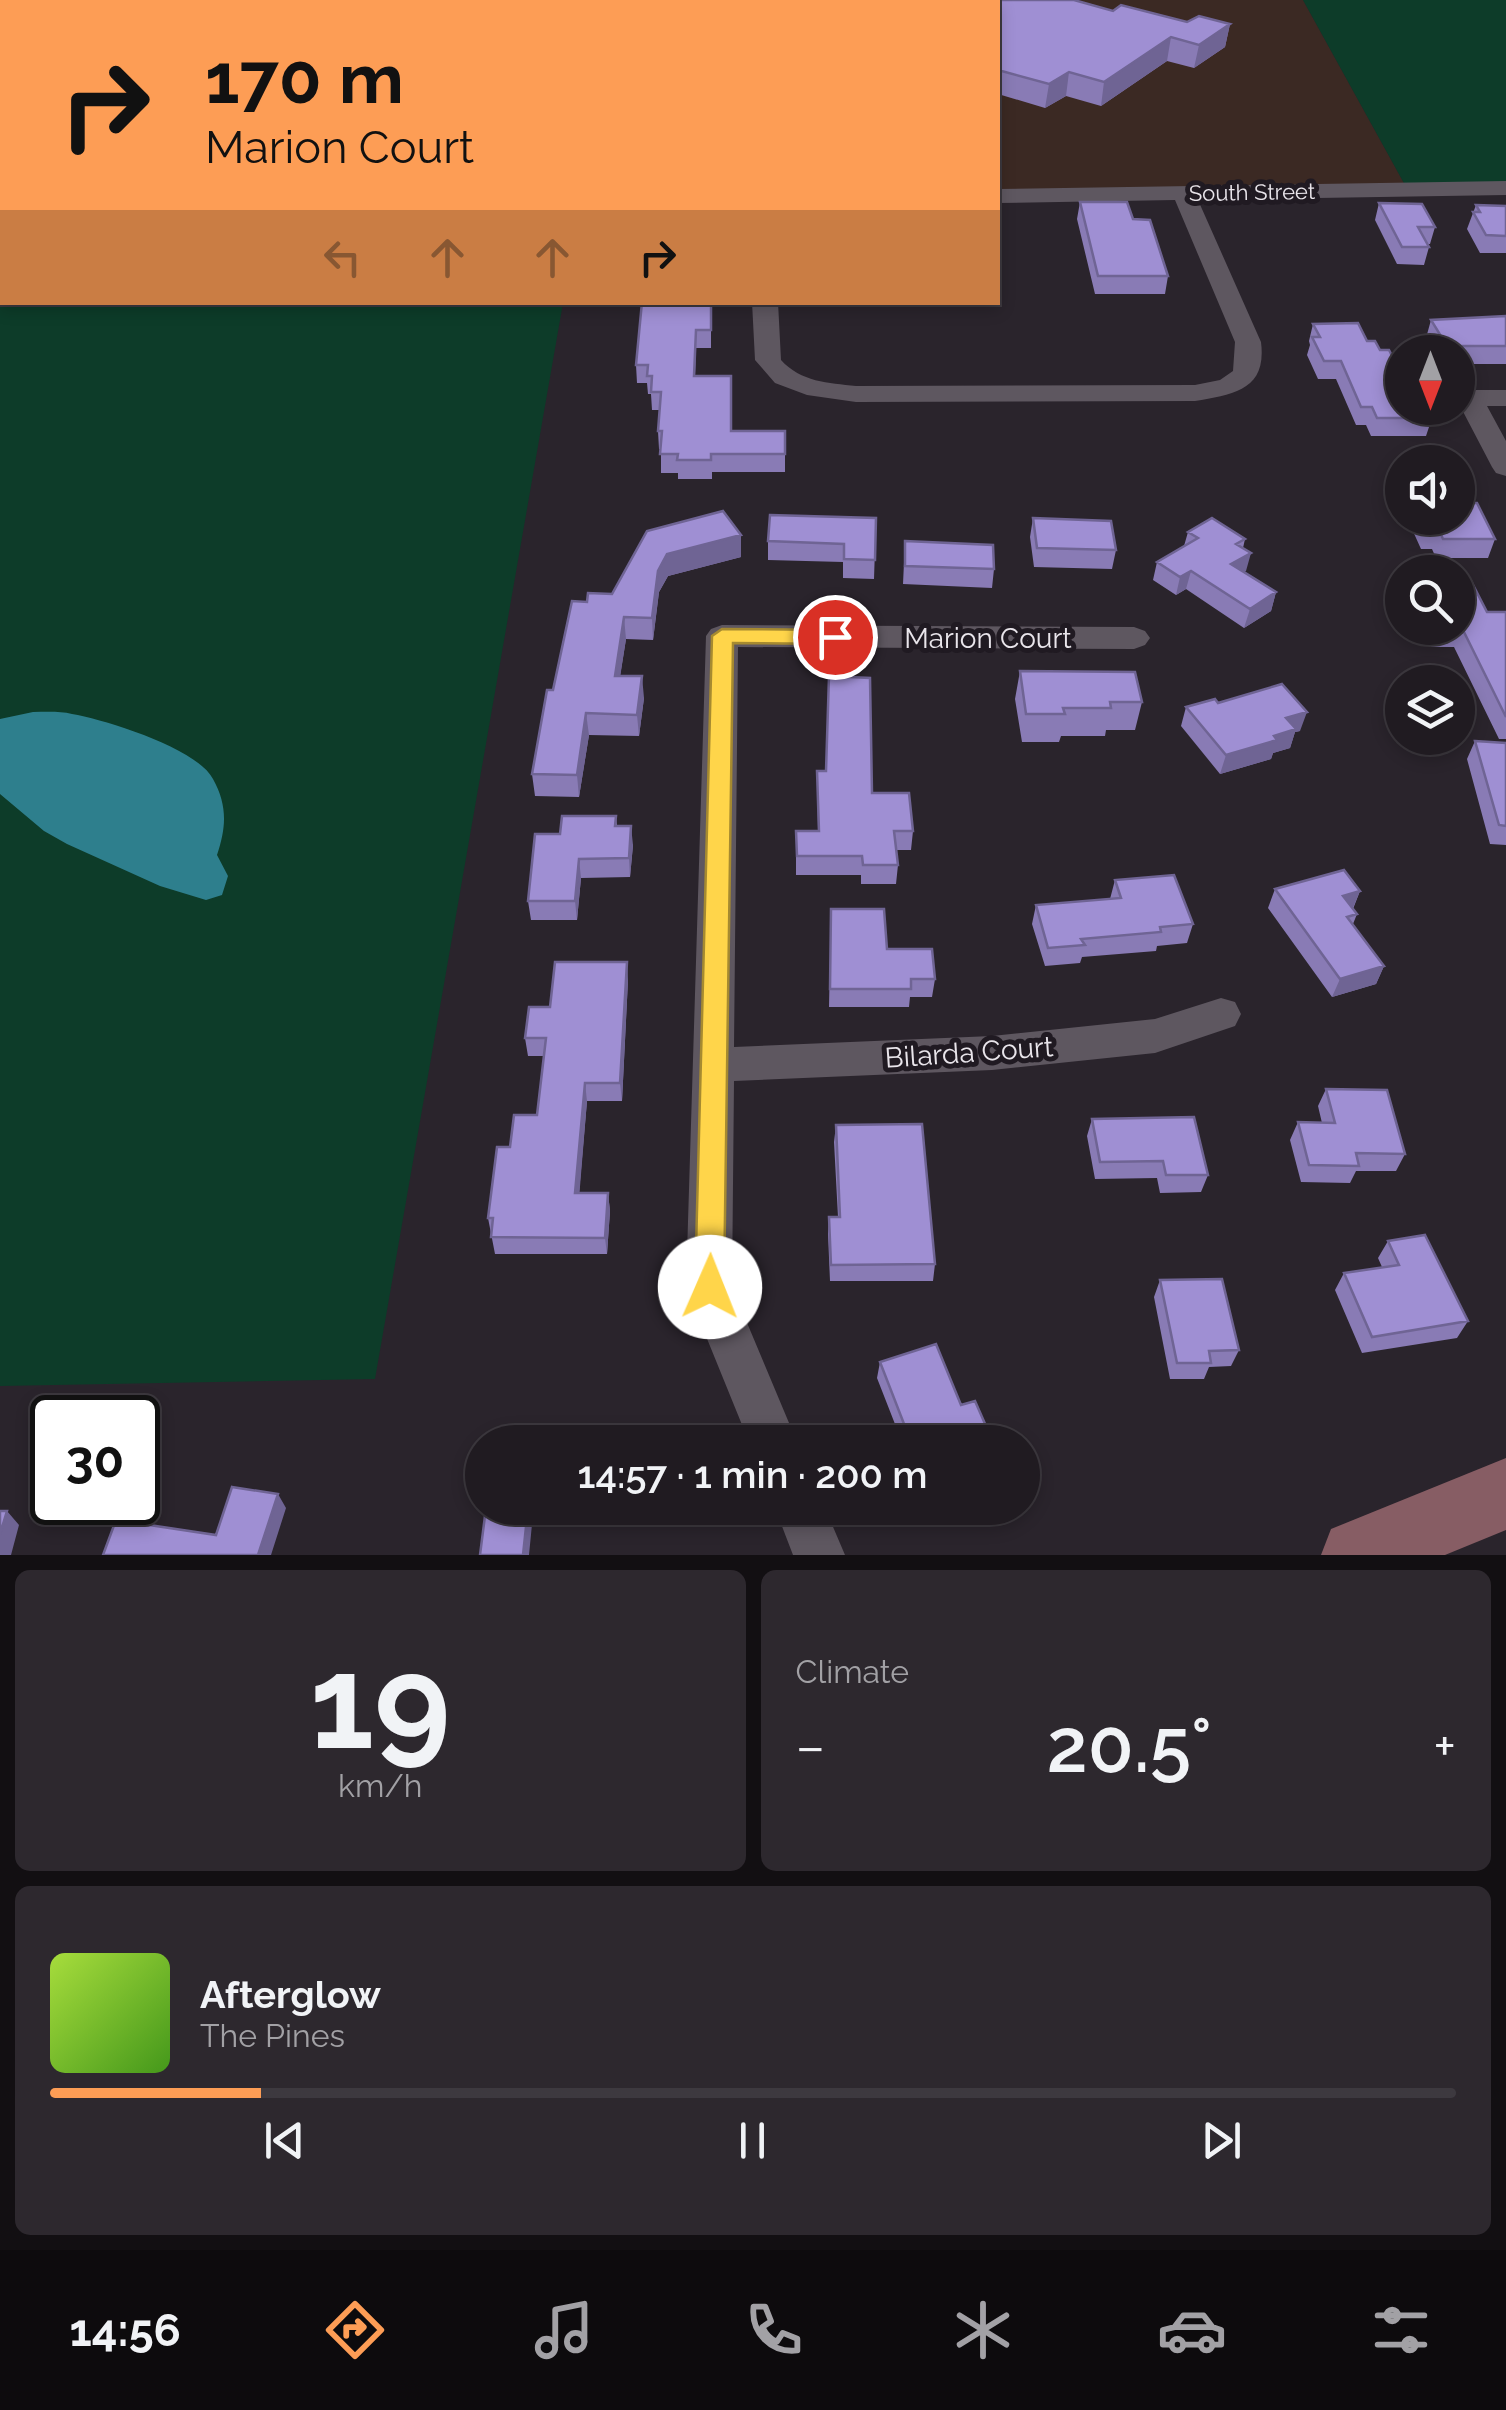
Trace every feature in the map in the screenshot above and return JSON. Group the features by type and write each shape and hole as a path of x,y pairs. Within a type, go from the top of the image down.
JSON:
{"main road":[{"path":"1358,1555 1506,1494"}],"street":[{"name":"South Street","path":"1000,196 1506,188"},
{"path":"765,305 766,358 783,377 810,389 856,394 1195,393 1228,387 1244,378 1252,360 1248,342 1192,207 1181,193"},
{"path":"1506,398 1469,398 1506,466"},
{"name":"Marion Court","path":"714,1065 722,636 1134,638"},
{"name":"Bilarda Court","path":"714,1065 992,1053 1155,1036 1221,1014"},
{"path":"714,1065 710,1287 766,1425"},
{"path":"807,1525 819,1555"}],"shaded area":[{"path":"1000,0 1303,0 1405,185 1000,190"}],"green space":[{"path":"1303,0 1506,0 1506,184 1405,185"},
{"path":"0,305 563,305 375,1379 0,1386"}],"water":[{"path":"33,712 67,713 127,729 170,746 204,768 218,789 223,808 224,826 217,855 228,876 222,895 206,900 160,886 67,844 44,831 0,794 0,719"}],"building":[{"path":"1000,0 1074,0 1113,11 1121,5 1187,22 1199,16 1230,24 1199,45 1171,37 1104,82 1069,72 1049,84 1000,71"},
{"path":"1080,202 1127,202 1133,219 1150,220 1168,276 1098,276"},
{"path":"1379,203 1422,204 1435,227 1418,227 1429,247 1402,247"},
{"path":"1476,205 1506,206 1506,236 1486,235 1473,212 1480,212"},
{"path":"642,305 711,305 711,330 696,330 694,376 731,376 731,431 785,431 785,454 711,454 711,460 677,460 678,454 660,454 661,392 651,392 648,365 636,365"},
{"path":"1506,316 1506,346 1475,346 1475,335 1440,335 1431,320"},
{"path":"1358,323 1367,341 1375,341 1380,350 1385,350 1385,418 1377,418 1372,407 1361,407 1341,361 1324,361 1312,337 1320,337 1313,324"},
{"path":"1477,503 1495,539 1443,539 1441,535 1475,535"},
{"path":"723,511 741,535 667,554 658,571 652,618 624,617 615,676 642,676 637,715 586,713 577,775 532,774 547,690 553,690 572,601 587,602 588,593 612,594 647,531"},
{"path":"770,515 876,518 875,560 844,559 844,544 768,541"},
{"path":"1033,518 1111,521 1116,550 1037,548"},
{"path":"1212,518 1245,539 1236,544 1251,553 1231,564 1276,592 1250,609 1191,571 1180,577 1157,562 1198,538 1188,532"},
{"path":"905,541 993,545 994,569 905,566"},
{"path":"1475,589 1487,612 1506,612 1506,717 1470,645 1475,645"},
{"path":"1020,671 1135,672 1142,702 1110,702 1111,708 1063,708 1065,714 1026,714"},
{"path":"829,676 870,678 872,793 909,793 913,831 894,831 898,865 863,865 862,856 797,856 796,831 819,831 817,771 826,771"},
{"path":"1282,684 1307,712 1286,718 1296,729 1274,736 1277,740 1226,755 1186,707 1215,699 1218,703"},
{"path":"1475,741 1506,743 1506,826 1499,825"},
{"path":"562,816 616,816 615,826 631,826 629,858 579,859 575,901 528,901 535,834 560,834"},
{"path":"1344,870 1360,891 1343,896 1357,914 1347,917 1384,966 1340,979 1275,889"},
{"path":"1174,875 1193,924 1160,927 1161,932 1081,939 1085,945 1048,948 1036,905 1121,898 1115,880"},
{"path":"831,909 884,909 887,949 932,949 935,979 911,979 911,989 830,989"},
{"path":"555,962 627,962 620,1083 585,1083 575,1193 608,1193 605,1238 491,1237 493,1218 488,1218 497,1147 510,1147 514,1115 537,1115 546,1038 525,1038 529,1007 550,1007"},
{"path":"1326,1089 1387,1090 1405,1154 1356,1153 1359,1166 1309,1165 1298,1122 1335,1123"},
{"path":"1194,1117 1208,1175 1166,1175 1163,1161 1100,1162 1092,1119"},
{"path":"922,1124 935,1264 831,1265 829,1217 840,1217 836,1125"},
{"path":"1425,1235 1468,1321 1372,1337 1344,1273 1399,1265 1388,1241"},
{"path":"1222,1279 1239,1350 1209,1351 1211,1363 1177,1363 1160,1280"},
{"path":"936,1344 961,1405 975,1401 986,1425 904,1425 880,1362"},
{"path":"232,1487 278,1494 258,1555 103,1555 114,1525 149,1525 216,1535"},
{"path":"0,1511 7,1511 0,1534"},
{"path":"484,1525 526,1525 523,1555 480,1555"}],"route":[{"path":"710,1287 722,636 835,637"}]}
